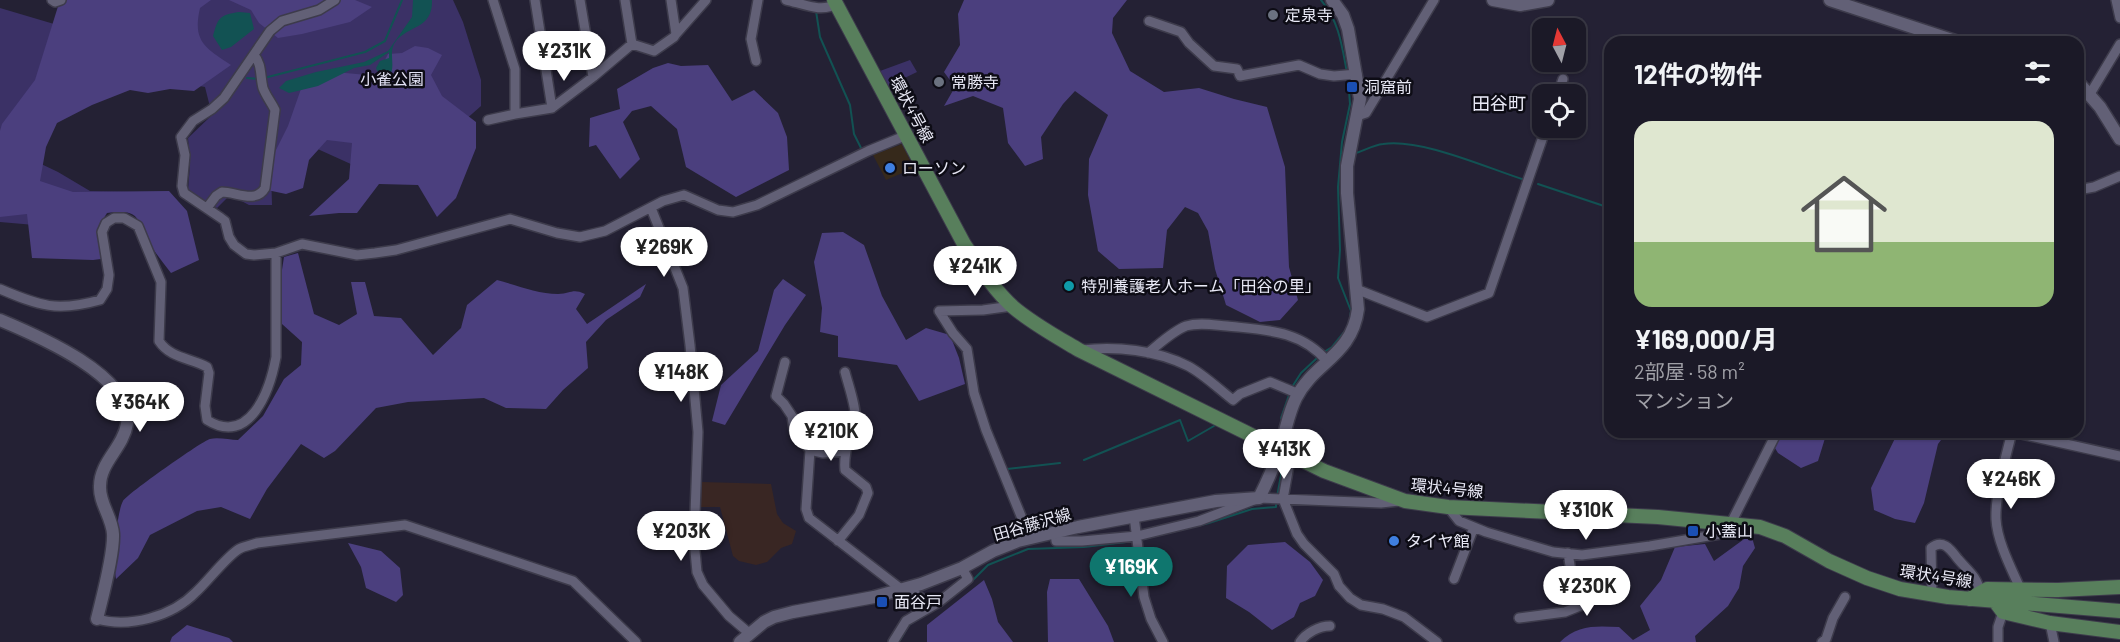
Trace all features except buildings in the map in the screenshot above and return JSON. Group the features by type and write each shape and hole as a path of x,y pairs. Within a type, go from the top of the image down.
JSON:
{"main road":[{"name":"環状4号線","path":"836,1 964,244 990,282 1012,306 1045,330 1079,350 1324,471 1405,501 1448,507 1658,517 1760,527 1785,536 1829,561 1866,578 1900,590 1932,594 1975,595 1994,600 2120,611"},
{"path":"1975,595 1987,589 2058,590 2120,586"},
{"path":"1994,600 2003,612 2050,623 2120,632"}],"street":[{"path":"52,0 55,2 61,0"},
{"path":"335,0 319,10 282,21 270,31 224,98 193,121 181,137 185,155 182,186 184,193 225,221 229,237 240,251 254,255 276,253 302,244 357,255 385,252 510,219 557,233 580,237 605,231 663,201 684,195 718,210 733,212 749,207 907,135"},
{"path":"493,0 515,69 515,114"},
{"path":"535,0 552,108"},
{"path":"580,0 593,77"},
{"path":"625,0 632,44"},
{"path":"671,0 676,34"},
{"path":"632,44 654,51 676,34 706,0"},
{"path":"756,61 751,39 758,0"},
{"path":"786,0 831,8 836,1"},
{"path":"1293,391 1305,384 1323,357 1352,336 1358,309 1347,194 1347,166 1360,99 1350,75 1348,29 1343,15 1332,0"},
{"path":"1357,116 1366,113 1434,0"},
{"path":"1493,0 1520,5 1548,0"},
{"path":"1830,0 1940,36"},
{"path":"2116,0 2120,18"},
{"path":"1149,21 1180,32 1214,66 1237,69 1240,76 1299,65 1320,74 1350,75"},
{"path":"488,120 552,108 632,44"},
{"path":"2090,94 2120,44"},
{"path":"207,208 222,192 253,197 262,193 265,188 276,116 267,97 259,61 254,55"},
{"path":"1561,84 1563,79"},
{"path":"2084,88 2120,139"},
{"path":"1356,289 1427,317 1489,293 1543,138"},
{"path":"2084,189 2120,176"},
{"path":"651,208 682,288 690,345 698,432 694,541 698,572 704,585 722,608 749,633"},
{"path":"0,288 41,305 60,308 100,300 107,289 109,275 102,232 106,223 114,218 124,218 138,226 161,282 159,341 173,354 207,367 209,373 205,406 207,420 218,427 226,428 240,425 256,411 266,394 273,374 276,357 276,253"},
{"path":"1012,306 983,310 939,311 967,349 974,393 983,421 1030,538"},
{"path":"0,320 42,337 85,363 113,386 121,395 126,407 127,421 124,436 100,477 101,499 110,519 113,534 97,619 122,624 141,621 181,604 194,595 240,548 257,543 405,525 573,581 636,642"},
{"path":"1148,353 1184,327 1208,324 1286,333 1323,357"},
{"path":"1079,350 1097,348 1148,353 1190,367 1233,400 1240,394 1270,382 1293,391"},
{"path":"785,362 776,396 792,416 794,430 810,450 823,453 846,451"},
{"path":"838,541 859,515 868,494 866,487 845,470 849,435 856,417 845,372"},
{"path":"1293,391 1279,499 1297,534 1334,574 1350,598 1361,605 1383,609 1404,617 1437,642"},
{"path":"1448,507 1459,521 1474,527 1553,552 1582,555 1726,533 1774,438"},
{"path":"2010,438 2004,464 1996,519 2005,555 2020,588"},
{"path":"2039,438 2120,456"},
{"path":"810,450 806,509 809,518 904,589 932,605"},
{"path":"1259,498 1286,451"},
{"path":"1055,533 1056,541 1137,539 1199,521 1259,498 1382,503 1405,501"},
{"name":"田谷藤沢線","path":"740,642 764,622 784,613 841,604 904,589 962,568 1003,547 1030,538 1216,501 1259,498"},
{"path":"1134,516 1144,597 1151,619 1163,642"},
{"path":"1454,579 1474,527"},
{"path":"1932,594 1931,548 1941,544 1952,548 1972,572 1978,582 1975,595"},
{"path":"1519,618 1565,612 1580,606 1574,590 1568,553"},
{"path":"893,642 906,621 939,602 968,579 962,568"},
{"path":"1826,641 1833,618 1845,597"},
{"path":"1998,642 1998,627 2003,612"},
{"path":"2050,623 2054,642"},
{"path":"1300,642 1310,633 1324,626 1330,626"}],"shaded area":[{"path":"413,0 432,0 429,16 401,36 393,45 392,68 389,77 381,75 376,68 380,61 389,58 389,52 370,65 354,68 318,86 289,93 279,88 286,81 364,62 388,51 412,17"},
{"path":"239,12 250,13 254,29 231,47 222,50 213,36 216,25 223,16"},
{"path":"902,144 914,168 886,180 873,155"},
{"path":"702,482 771,484 777,514 783,523 796,531 792,544 781,548 767,562 756,565 739,561 733,556 720,507 698,507"}],"green space":[{"path":"60,0 211,0 200,8 198,29 200,36 203,43 214,54 231,65 194,91 170,89 148,93 130,90 92,105 57,123 46,147 40,181 73,192 169,191 187,211 199,260 171,273 151,246 137,218 119,212 107,213 101,224 99,241 101,259 32,258 27,214 0,217 0,131 2,124 35,80"},
{"name":"小雀公園","path":"68,0 453,0 463,22 481,80 481,106 439,143 353,165 311,146 271,169 272,205 249,205 230,195 217,208 188,190 190,165 188,138 212,115 205,87 142,76 74,80 37,162 90,191 134,192 167,215 130,208 104,210 69,228 0,222 0,8 54,24"},
{"path":"229,0 355,0 372,7 350,22 278,38 259,23 251,10"},
{"path":"964,0 1127,0 1113,18 1112,33 1130,71 1164,92 1199,88 1267,107 1285,167 1289,267 1298,300 1280,320 1260,322 1226,305 1215,269 1208,231 1198,213 1185,207 1167,230 1163,268 1119,269 1098,251 1088,195 1089,159 1108,115 1075,91 1063,104 1041,137 1043,159 1025,166 1008,143 1003,108 973,96 944,106 955,87 944,72 960,45 958,14"},
{"path":"415,46 428,48 442,55 431,75 442,96 476,122 476,148 456,198 437,217 418,185 379,184 357,213 309,216 349,179 352,143 327,140 309,160 303,188 286,194 267,190 274,154 288,126 302,86 335,72 377,76 388,54 402,53"},
{"path":"910,60 917,72 888,86 880,71"},
{"path":"668,63 681,66 708,65 732,101 754,90 778,113 787,137 789,170 736,197 686,167 677,129 651,106 632,111 623,122 640,159 620,179 596,145 589,147 590,118 620,109 617,89 653,68"},
{"path":"843,232 864,245 882,296 906,340 926,328 950,335 959,358 965,384 919,401 897,365 838,357 838,336 820,332 822,308 814,262 822,233"},
{"path":"298,253 314,314 339,325 357,314 351,282 365,282 374,316 401,318 433,355 461,328 467,305 497,280 543,293 581,292 585,294 576,309 587,324 646,284 640,297 606,320 586,342 588,368 546,409 506,408 484,398 408,402 376,408 335,451 324,458 301,444 267,489 250,519 221,507 197,511 150,535 138,558 116,579 116,540 123,501 150,479 204,442 213,438 238,440 263,416 284,379 301,365 302,342 282,324 279,289 284,257"},
{"path":"783,279 806,295 785,325 725,425 712,421 721,385 758,351 774,290"},
{"path":"1769,438 1825,438 1818,461 1801,468 1778,453"},
{"path":"1895,438 1942,438 1938,444 1924,503 1915,523 1895,519 1874,510 1871,488"},
{"path":"1751,534 1755,548 1743,566 1739,588 1728,606 1695,636 1696,642 1560,642 1573,632 1588,627 1619,627 1633,640 1650,630 1640,606 1661,580 1675,547 1705,544 1714,561"},
{"path":"1285,542 1310,562 1323,580 1315,596 1300,603 1294,617 1272,630 1226,598 1227,566 1248,545"},
{"path":"348,543 381,551 400,568 403,595 396,602 366,588 361,567"},
{"path":"1050,579 1079,579 1108,626 1114,642 1048,642 1047,592"},
{"path":"984,580 998,622 1013,642 927,642 927,625"},
{"path":"187,625 229,638 233,642 170,642 172,637"}],"waterway":[{"path":"264,78 365,52 385,41 402,0"},
{"path":"1321,0 1336,25 1347,73"},
{"path":"816,11 820,37 850,105 854,134 861,148"},
{"path":"247,78 259,79"},
{"path":"1348,78 1350,104 1342,142 1338,187 1340,250 1338,278 1351,311 1350,317"},
{"path":"1356,153 1383,144 1416,145 1454,155 1525,180"},
{"path":"1538,184 1604,206"},
{"path":"1324,352 1332,347 1345,331"},
{"path":"1292,387 1301,373 1317,358"},
{"path":"1281,418 1290,392"},
{"path":"1084,460 1180,420 1188,441 1214,426"},
{"path":"1007,469 1060,463"},
{"path":"1277,497 1283,464"},
{"path":"1143,539 1209,523 1252,509 1276,507 1276,502"},
{"path":"971,582 988,565 1028,549 1084,547 1135,541"},
{"path":"900,640 909,625 935,609"}],"place":[{"name":"定泉寺","path":"1273,15"},
{"name":"常勝寺","path":"939,82"},
{"name":"洞窟前","path":"1352,87"},
{"name":"ローソン","path":"890,168"},
{"name":"特別養護老人ホーム「田谷の里」","path":"1069,286"},
{"name":"小蓋山","path":"1693,531"},
{"name":"タイヤ館","path":"1394,541"},
{"name":"面谷戸","path":"882,602"}],"district":[{"name":"田谷町","path":"1499,104"}]}
